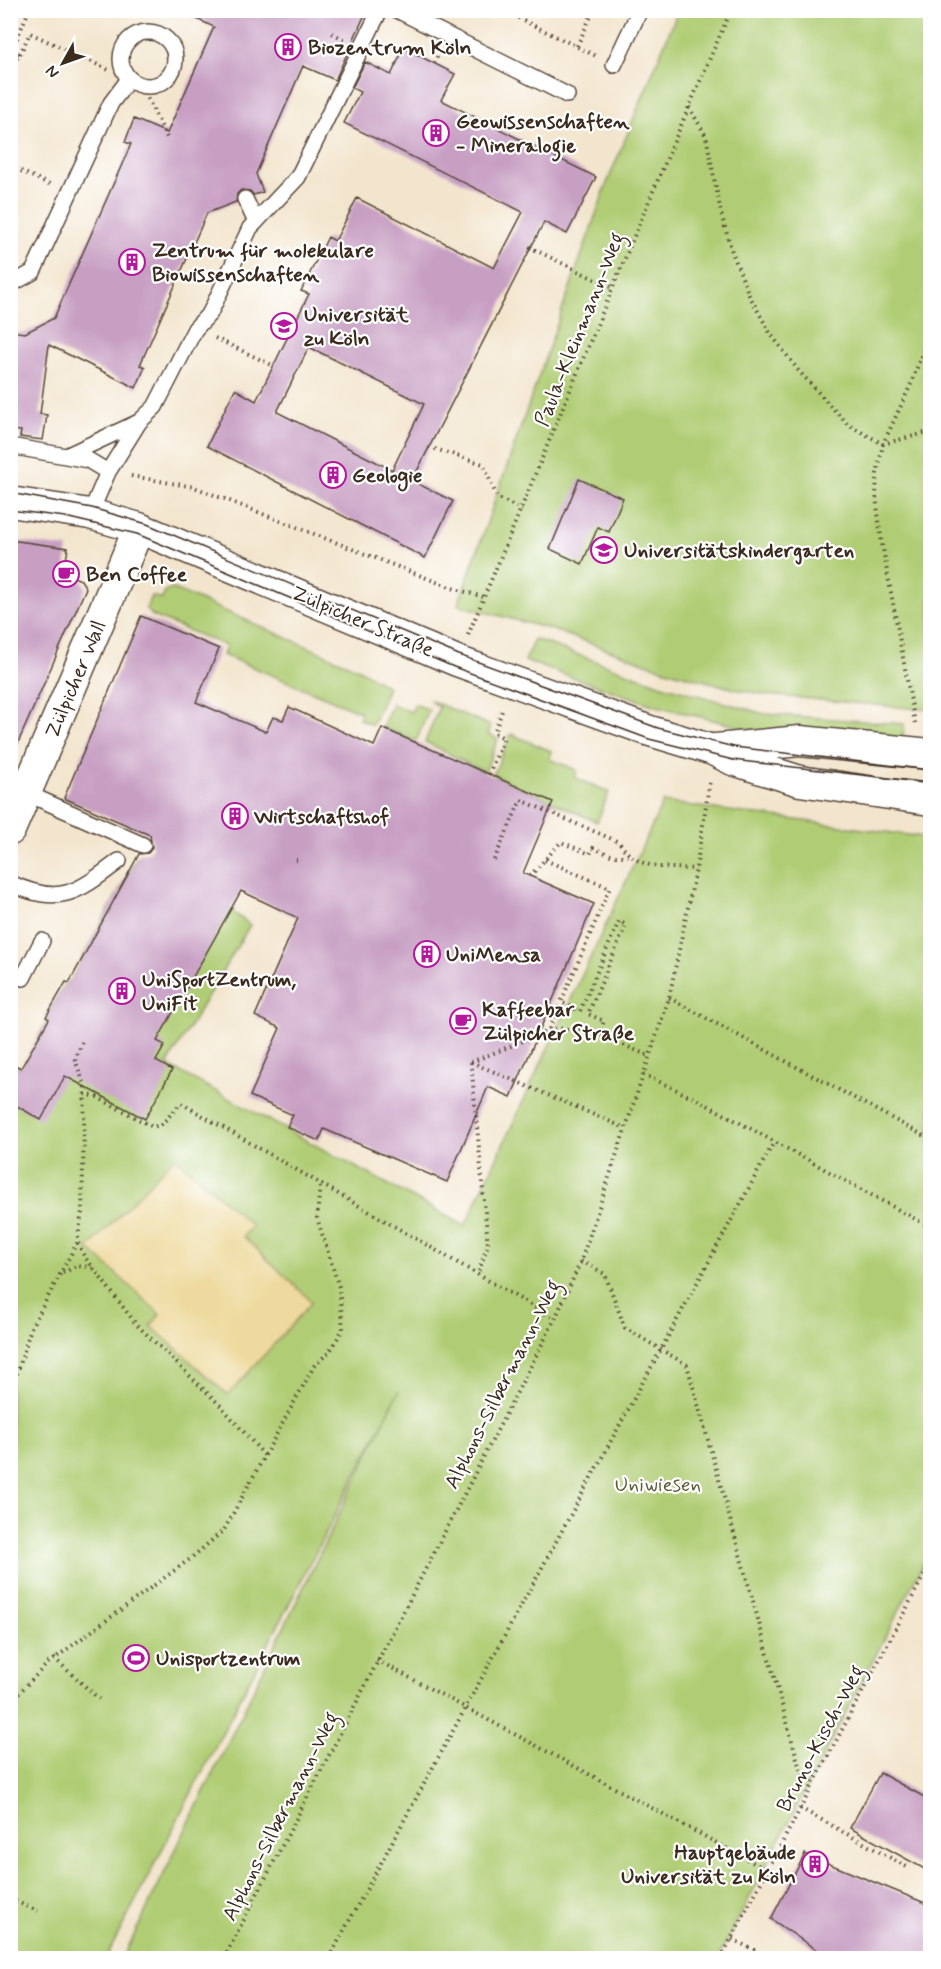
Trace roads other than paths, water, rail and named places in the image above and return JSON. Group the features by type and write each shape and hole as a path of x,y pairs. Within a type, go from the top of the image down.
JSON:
{"street":[{"name":"Zülpicher Straße","path":"10,502 90,514 140,528 457,661 650,731 713,750 733,760 800,781 930,800"},
{"name":"Zülpicher Wall","path":"10,830 140,528"},
{"name":"Zülpicher Straße","path":"713,750 800,741 926,754"}],"lane":[{"path":"90,514 108,472 139,422 155,407 195,329 210,313 250,228 298,177 380,10"},
{"path":"397,10 567,95"},
{"path":"614,65 640,10"},
{"path":"10,285 33,272 111,103 136,83"},
{"path":"245,199 256,222"},
{"path":"66,456 139,422"},
{"path":"10,446 88,460 108,472"},
{"path":"26,794 143,845"},
{"path":"10,883 33,894 61,896 86,886 119,861"},
{"path":"10,973 23,978 42,941"}],"tram line":[{"path":"10,493 92,508 147,524 459,655 658,728 734,747 930,770"},
{"path":"10,510 65,517 137,534 454,667 649,739 733,760 930,783"}],"place":[{"name":"Biozentrum Köln","path":"288,47"},
{"name":"Geowissenschaften - Mineralogie","path":"436,133"},
{"name":"Zentrum für molekulare Biowissenschaften","path":"132,262"},
{"name":"Universität zu Köln","path":"284,326"},
{"name":"Geologie","path":"333,475"},
{"name":"Universitätskindergarten","path":"604,550"},
{"name":"Ben Coffee","path":"66,574"},
{"name":"Wirtschaftshof","path":"235,816"},
{"name":"UniMensa","path":"427,954"},
{"name":"UniSportZentrum, UniFit","path":"122,991"},
{"name":"Kaffeebar Zülpicher Straße","path":"463,1021"},
{"name":"Unisportzentrum","path":"136,1658"},
{"name":"Hauptgebäude Universität zu Köln","path":"815,1864"}],"park label":[{"name":"Uniwiesen","path":"658,1484"}]}
